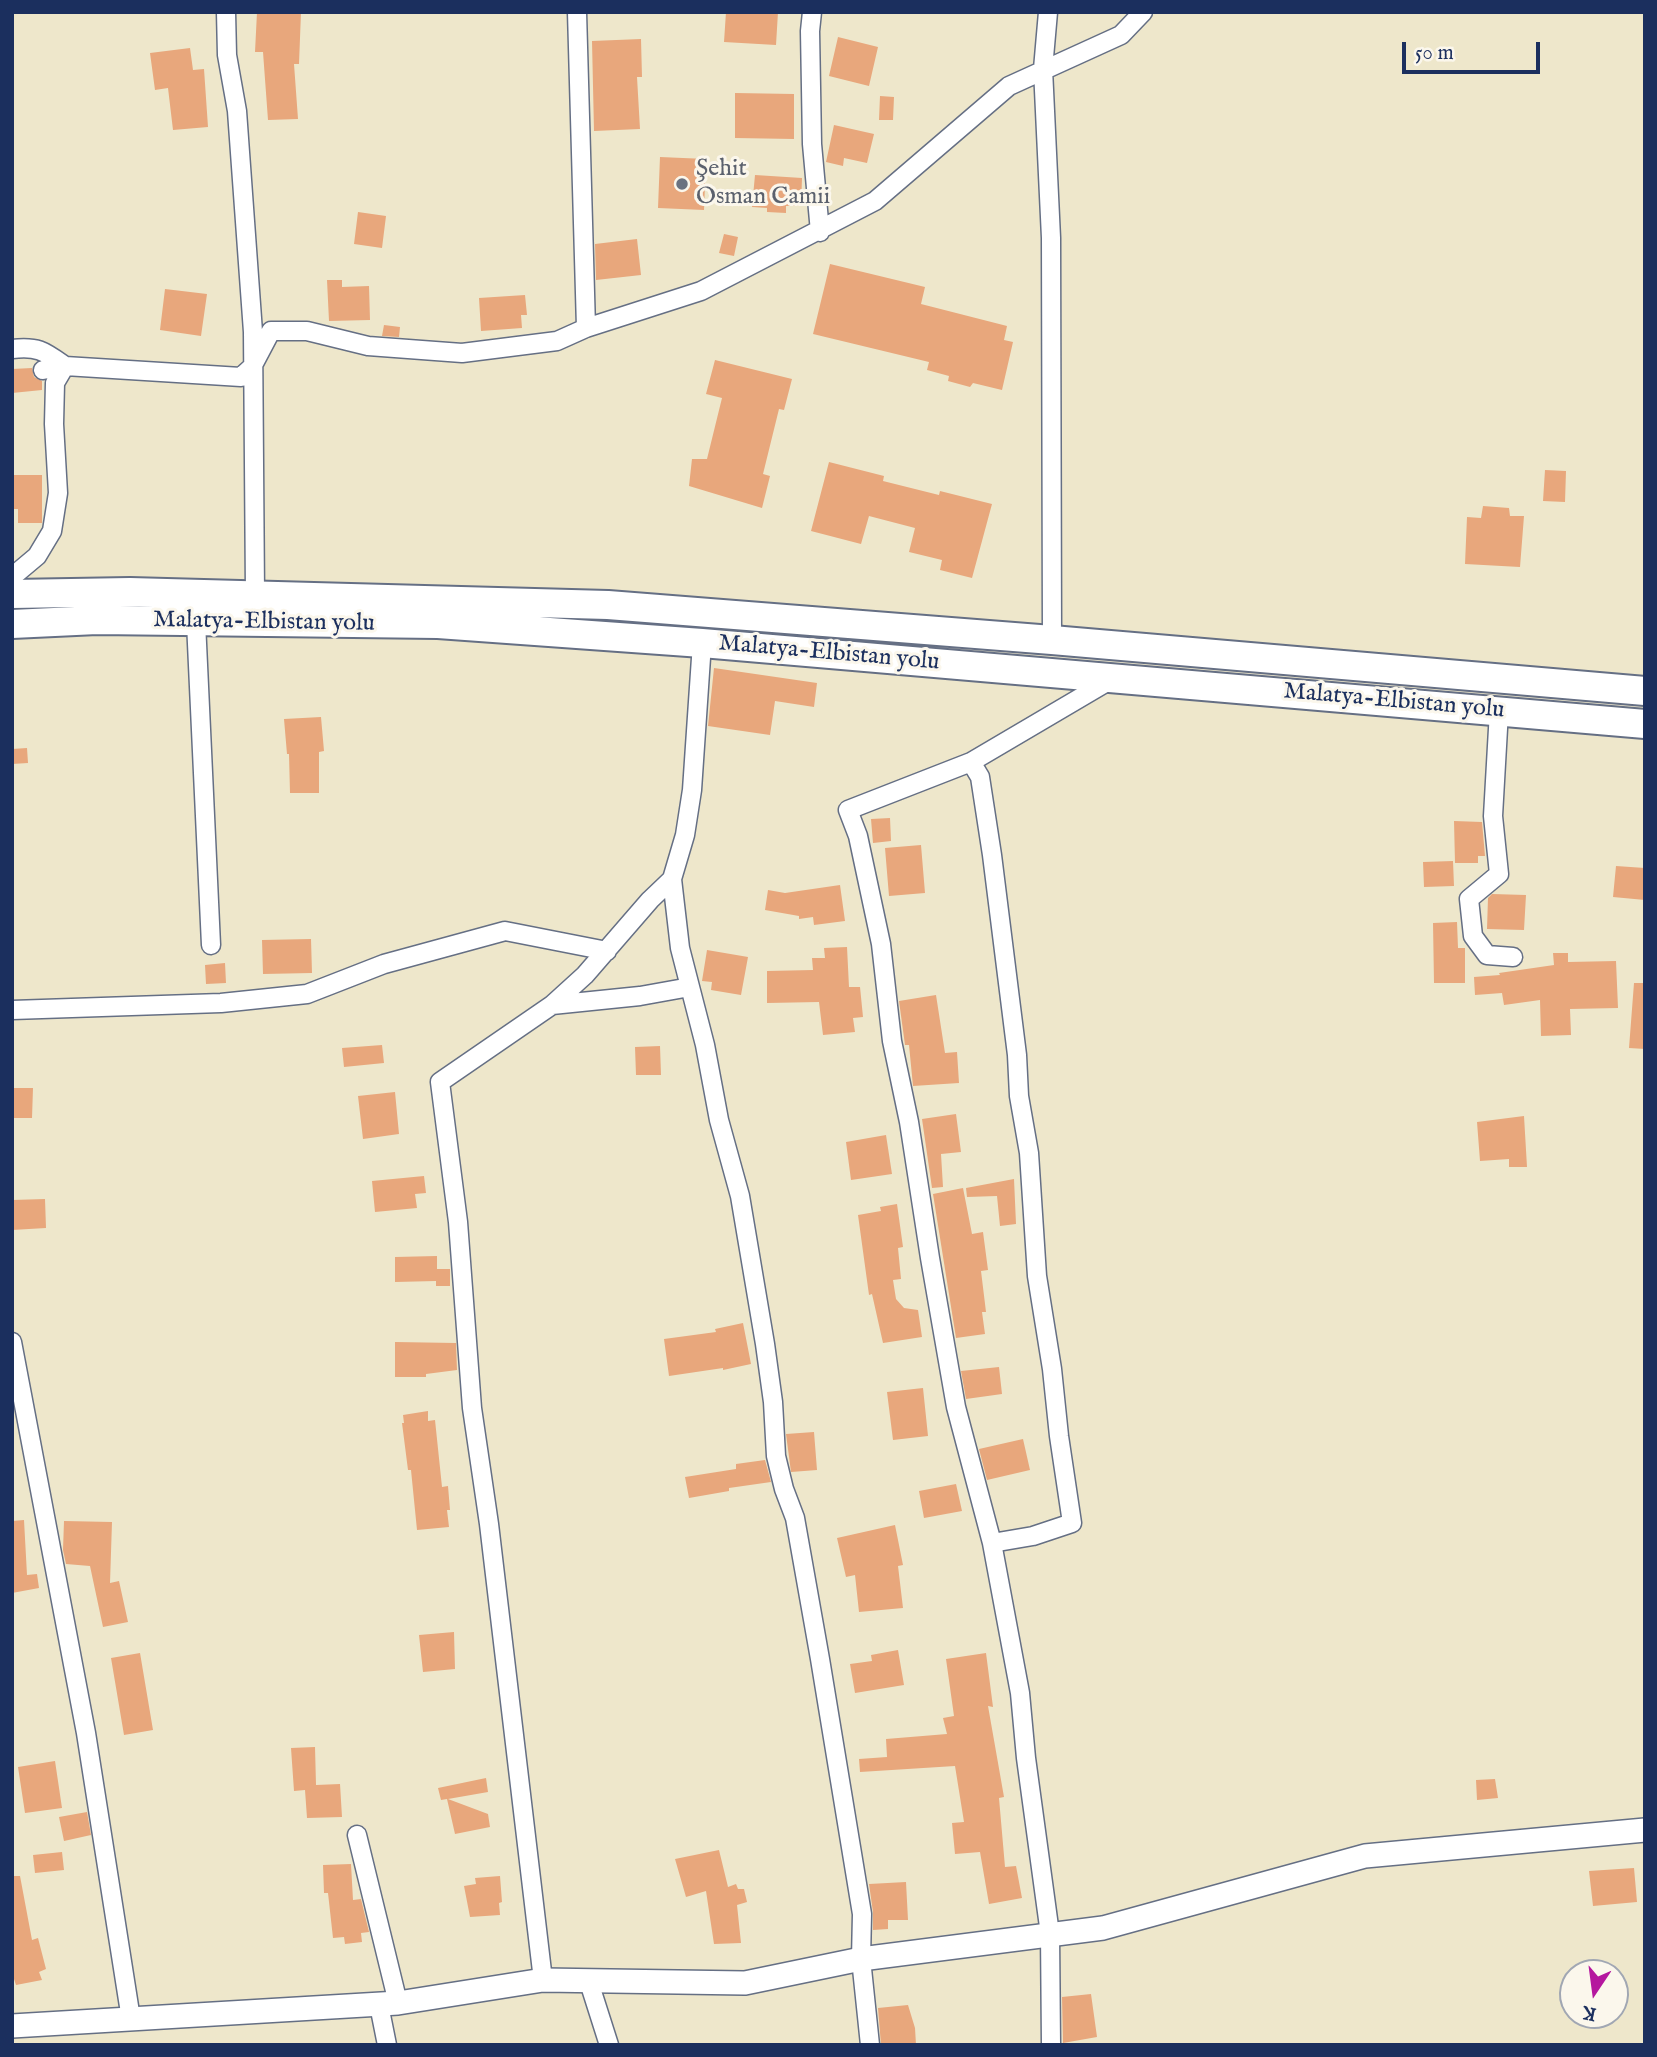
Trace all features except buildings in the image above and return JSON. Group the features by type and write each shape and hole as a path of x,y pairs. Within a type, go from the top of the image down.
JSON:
{"main road":[{"name":"Malatya-Elbistan yolu","path":"12,594 130,592 608,605 1645,691"},
{"name":"Malatya-Elbistan yolu","path":"12,624 97,620 438,624 702,643 1645,724"}],"street":[{"path":"226,12 227,55 237,111 253,332 256,595"},
{"path":"577,12 586,328"},
{"path":"812,12 812,144 820,232"},
{"path":"1048,12 1043,69 1051,238 1052,640"},
{"path":"43,370 65,366 241,377 252,367 271,331 307,331 368,346 462,353 556,341 586,328 701,291 820,232 875,201 1009,86 1121,35 1143,12"},
{"path":"12,349 32,346 65,366"},
{"path":"12,577 37,556 52,531 58,493 54,424 55,383 65,366"},
{"path":"196,622 211,945"},
{"path":"702,643 692,790 685,835 672,879 680,948 705,1045 719,1120 740,1196 753,1267 773,1402 776,1456 794,1518 862,1914 861,1959 870,2045"},
{"path":"1051,2045 1050,1934 1020,1693 992,1543 956,1407 909,1122 892,1041 881,944 858,836 848,810 971,762 1114,678"},
{"path":"1499,711 1493,816 1499,874 1469,900 1474,936 1487,955 1513,957"},
{"path":"971,762 980,777 992,855 1017,1055 1019,1096 1029,1153 1037,1276 1072,1523 1033,1536 992,1543"},
{"path":"543,1980 472,1408 458,1223 440,1082 552,1005 585,975 650,900 672,879"},
{"path":"12,1010 221,1003 307,994 384,964 505,931 607,951"},
{"path":"552,1005 640,996 690,987"},
{"path":"12,1342 86,1733 131,2019"},
{"path":"12,2026 391,2004 543,1980 746,1983 861,1959 1103,1928 1366,1856 1645,1830"},
{"path":"357,1835 391,2004"},
{"path":"589,1979 609,2045"},
{"path":"387,2045 382,2015 391,2004"}],"place":[{"name":"Şehit Osman Camii","path":"682,184"}]}
